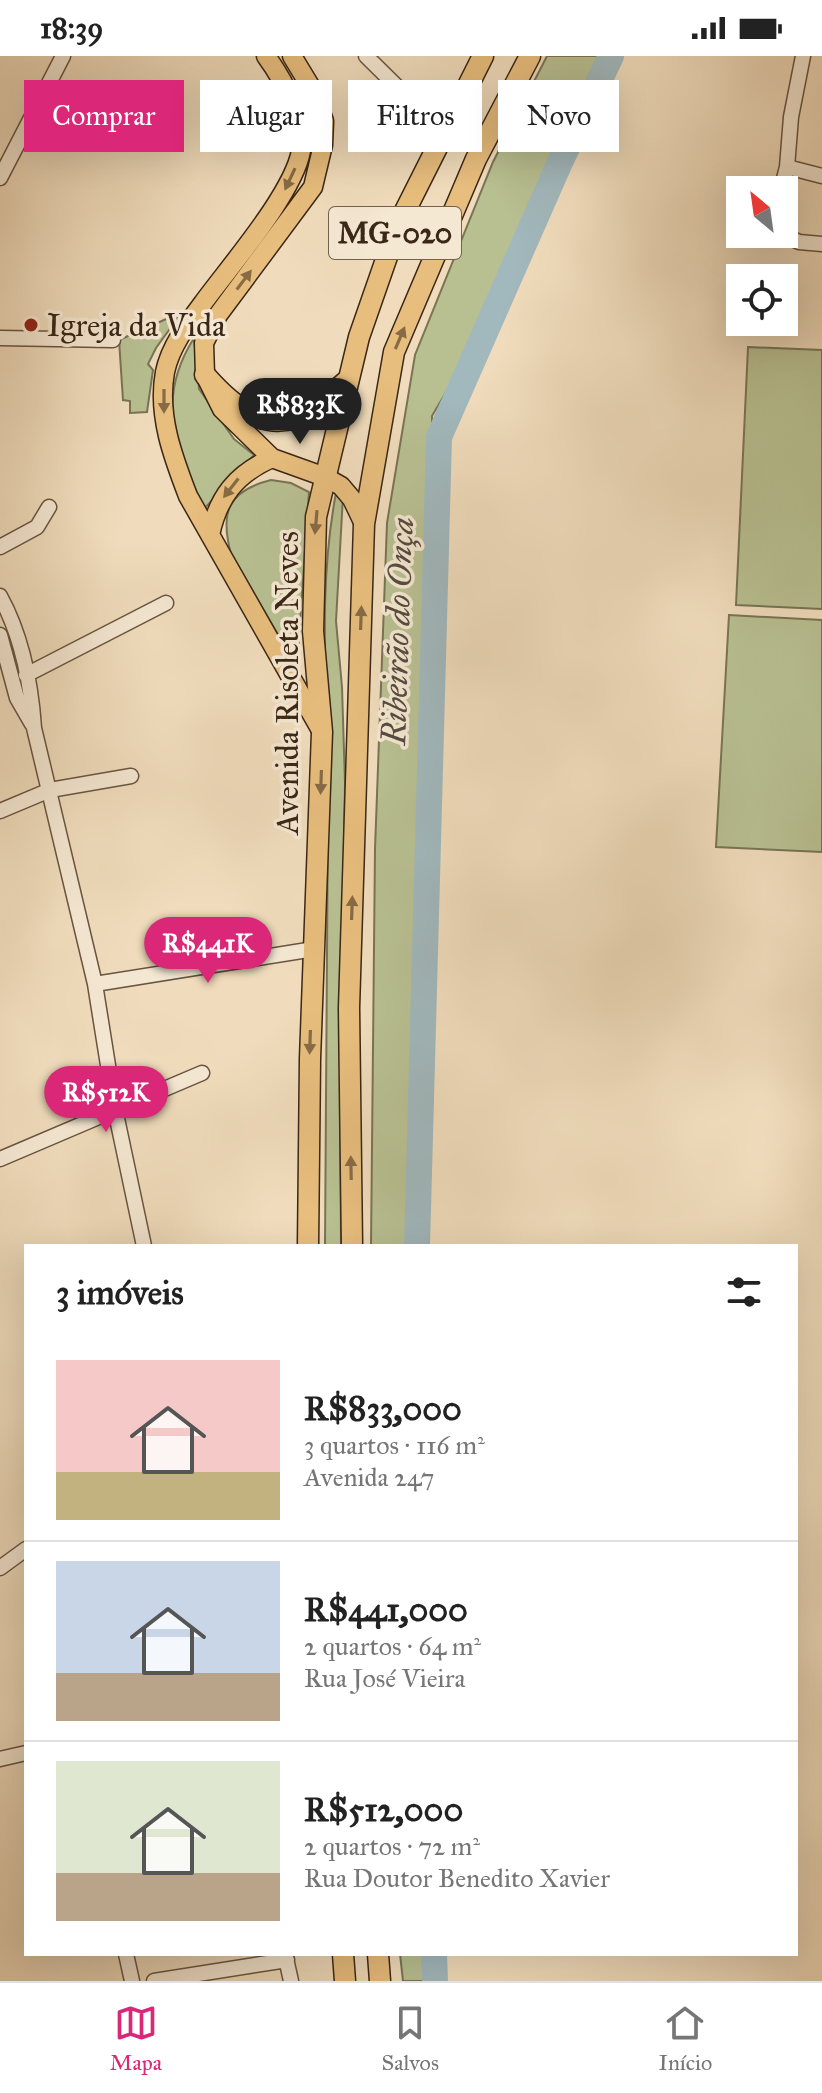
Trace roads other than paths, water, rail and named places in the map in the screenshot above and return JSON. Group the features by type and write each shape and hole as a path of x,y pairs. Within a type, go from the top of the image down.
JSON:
{"highway":[{"name":"Avenida Risoleta Neves","path":"471,80 483,56"},
{"name":"MG-020","path":"352,1244 349,1008 364,524 394,352 476,159 530,56"},
{"name":"Avenida Risoleta Neves","path":"308,1244 310,1059 322,732 313,631 316,517 359,337 398,225 434,152"},
{"path":"205,375 242,412 270,420 291,418 312,410 348,380"},
{"path":"343,1956 345,1981"},
{"path":"378,1956 380,1981"}],"main road":[{"path":"266,56 296,108 302,148 290,184 183,331 166,370 163,408 173,456 188,496 322,732"},
{"path":"292,56 315,94 324,121 323,145 313,187 218,315 204,343 205,375 222,409 272,458 341,486 352,499 364,524"},
{"path":"210,535 214,515 230,488 253,467 272,458"}],"street":[{"path":"0,178 63,56"},
{"path":"366,56 390,80"},
{"path":"785,176 791,117 803,56"},
{"path":"787,167 822,176"},
{"path":"798,242 822,244"},
{"path":"0,338 113,340"},
{"path":"0,547 37,527 49,507"},
{"path":"0,596 13,620 26,675 24,696"},
{"path":"26,675 166,603"},
{"path":"0,635 24,696 50,790 95,984 115,1109 144,1244"},
{"path":"0,692 24,696"},
{"path":"0,811 50,790 131,776"},
{"path":"95,984 314,949"},
{"path":"0,1159 202,1073"},
{"path":"0,1549 2,1566 24,1550"},
{"path":"0,1759 24,1753"},
{"path":"126,1956 132,1981"},
{"path":"154,1981 286,1957 291,1981"}],"waterway":[{"name":"Ribeirão do Onça","path":"417,1244 439,437 561,160 611,56"},
{"name":"Ribeirão do Onça","path":"434,1956 435,1981"}],"place":[{"name":"Igreja da Vida","path":"31,325"}]}
